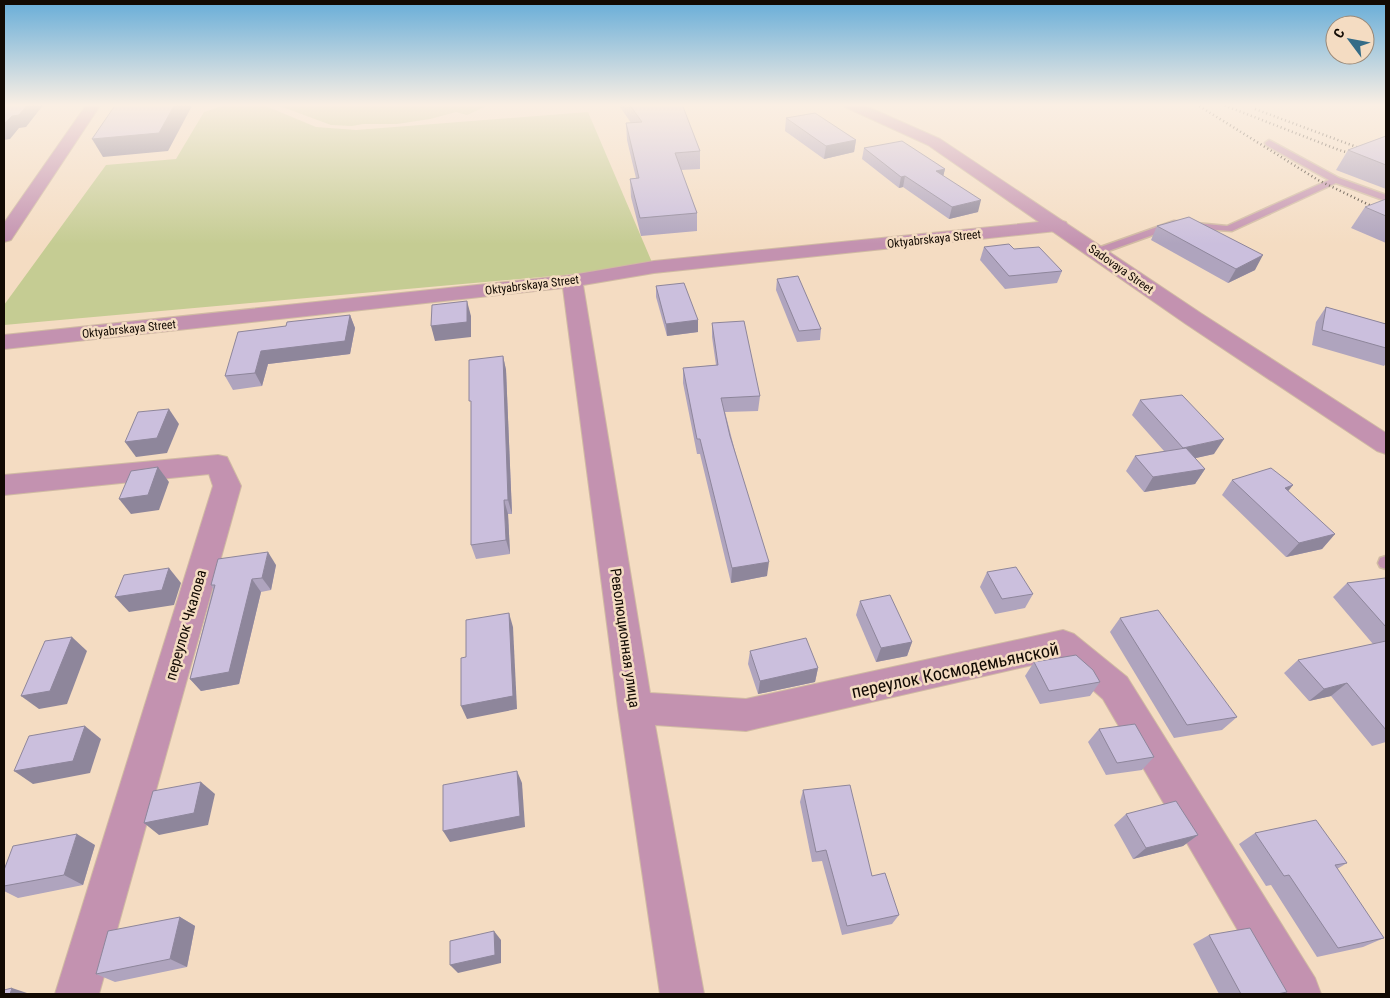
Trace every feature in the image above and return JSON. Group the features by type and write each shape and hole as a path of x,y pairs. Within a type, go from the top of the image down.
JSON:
{"street":[{"path":"4,236 62,151"},
{"name":"Sadovaya Street","path":"947,151 1194,319 1386,445"},
{"name":"Oktyabrskaya Street","path":"4,342 572,281 654,267 1059,226"},
{"name":"Революционная улица","path":"572,281 635,708 682,994"},
{"name":"переулок Чкалова","path":"4,485 218,464 227,486 77,994"},
{"name":"переулок Космодемьянской","path":"635,708 746,715 1063,644 1115,688 1299,994"}],"lane":[{"path":"1283,151 1336,180 1386,198"},
{"path":"1096,252 1174,224 1228,229 1336,180"}],"green space":[{"path":"181,151 604,151 654,267 4,325 4,305 106,165 176,159"}],"building":[{"path":"633,151 700,151 675,153 697,213 640,218 630,179 639,178"},
{"path":"867,151 917,151 945,169 936,171 981,200 952,207 905,176 901,177"},
{"path":"1349,151 1386,151 1386,165"},
{"path":"1386,199 1386,216 1365,207"},
{"path":"1189,217 1263,255 1236,269 1157,226"},
{"path":"1009,244 1014,249 1039,247 1062,271 1009,276 984,247"},
{"path":"798,276 821,329 799,331 777,279"},
{"path":"684,283 698,320 666,324 656,286"},
{"path":"467,301 467,322 431,326 432,305"},
{"path":"1326,307 1386,324 1386,348 1322,330"},
{"path":"350,315 345,341 261,351 255,373 225,376 238,332 286,326 287,322"},
{"path":"744,321 760,396 721,398 730,436 769,562 732,568 700,439 697,439 683,368 718,365 712,323"},
{"path":"503,356 508,500 504,500 506,540 471,545 471,401 469,401 469,360"},
{"path":"1182,395 1224,439 1183,448 1140,400"},
{"path":"169,409 157,438 125,442 138,412"},
{"path":"1186,448 1205,469 1153,477 1135,456"},
{"path":"158,467 148,495 119,499 131,471"},
{"path":"1271,468 1293,485 1285,488 1335,534 1299,543 1232,480"},
{"path":"268,552 262,578 252,579 229,672 190,679 215,585 211,585 218,559"},
{"path":"1016,567 1033,594 1002,599 987,572"},
{"path":"169,568 162,590 115,597 124,575"},
{"path":"1386,579 1386,627 1347,583"},
{"path":"890,595 912,642 881,648 860,601"},
{"path":"1158,610 1237,717 1187,725 1120,618"},
{"path":"509,613 513,696 461,706 461,658 466,657 466,620"},
{"path":"72,637 50,691 21,696 45,641"},
{"path":"806,638 818,668 760,681 750,651"},
{"path":"1386,641 1386,730 1347,683 1324,689 1298,660"},
{"path":"1076,655 1093,670 1100,682 1049,691 1034,662"},
{"path":"1135,724 1154,757 1117,763 1099,729"},
{"path":"85,726 73,761 14,771 29,736"},
{"path":"517,771 520,816 443,831 443,785"},
{"path":"201,782 194,813 144,823 153,791"},
{"path":"850,785 872,876 885,873 899,915 847,926 826,850 816,852 803,790"},
{"path":"1176,801 1198,835 1146,848 1126,814"},
{"path":"1316,820 1347,863 1335,865 1384,938 1338,948 1289,875 1284,876 1255,833"},
{"path":"77,834 64,875 4,886 4,870 13,846"},
{"path":"180,917 170,959 96,974 108,931"},
{"path":"1250,928 1287,992 1277,994 1241,994 1209,935"},
{"path":"494,931 495,955 450,965 450,941"},
{"path":"12,988 10,994 4,994 4,990"}],"railway":[{"path":"1271,151 1318,180 1386,213"},
{"path":"1341,151 1386,164"},
{"path":"1366,151 1370,152"}]}
